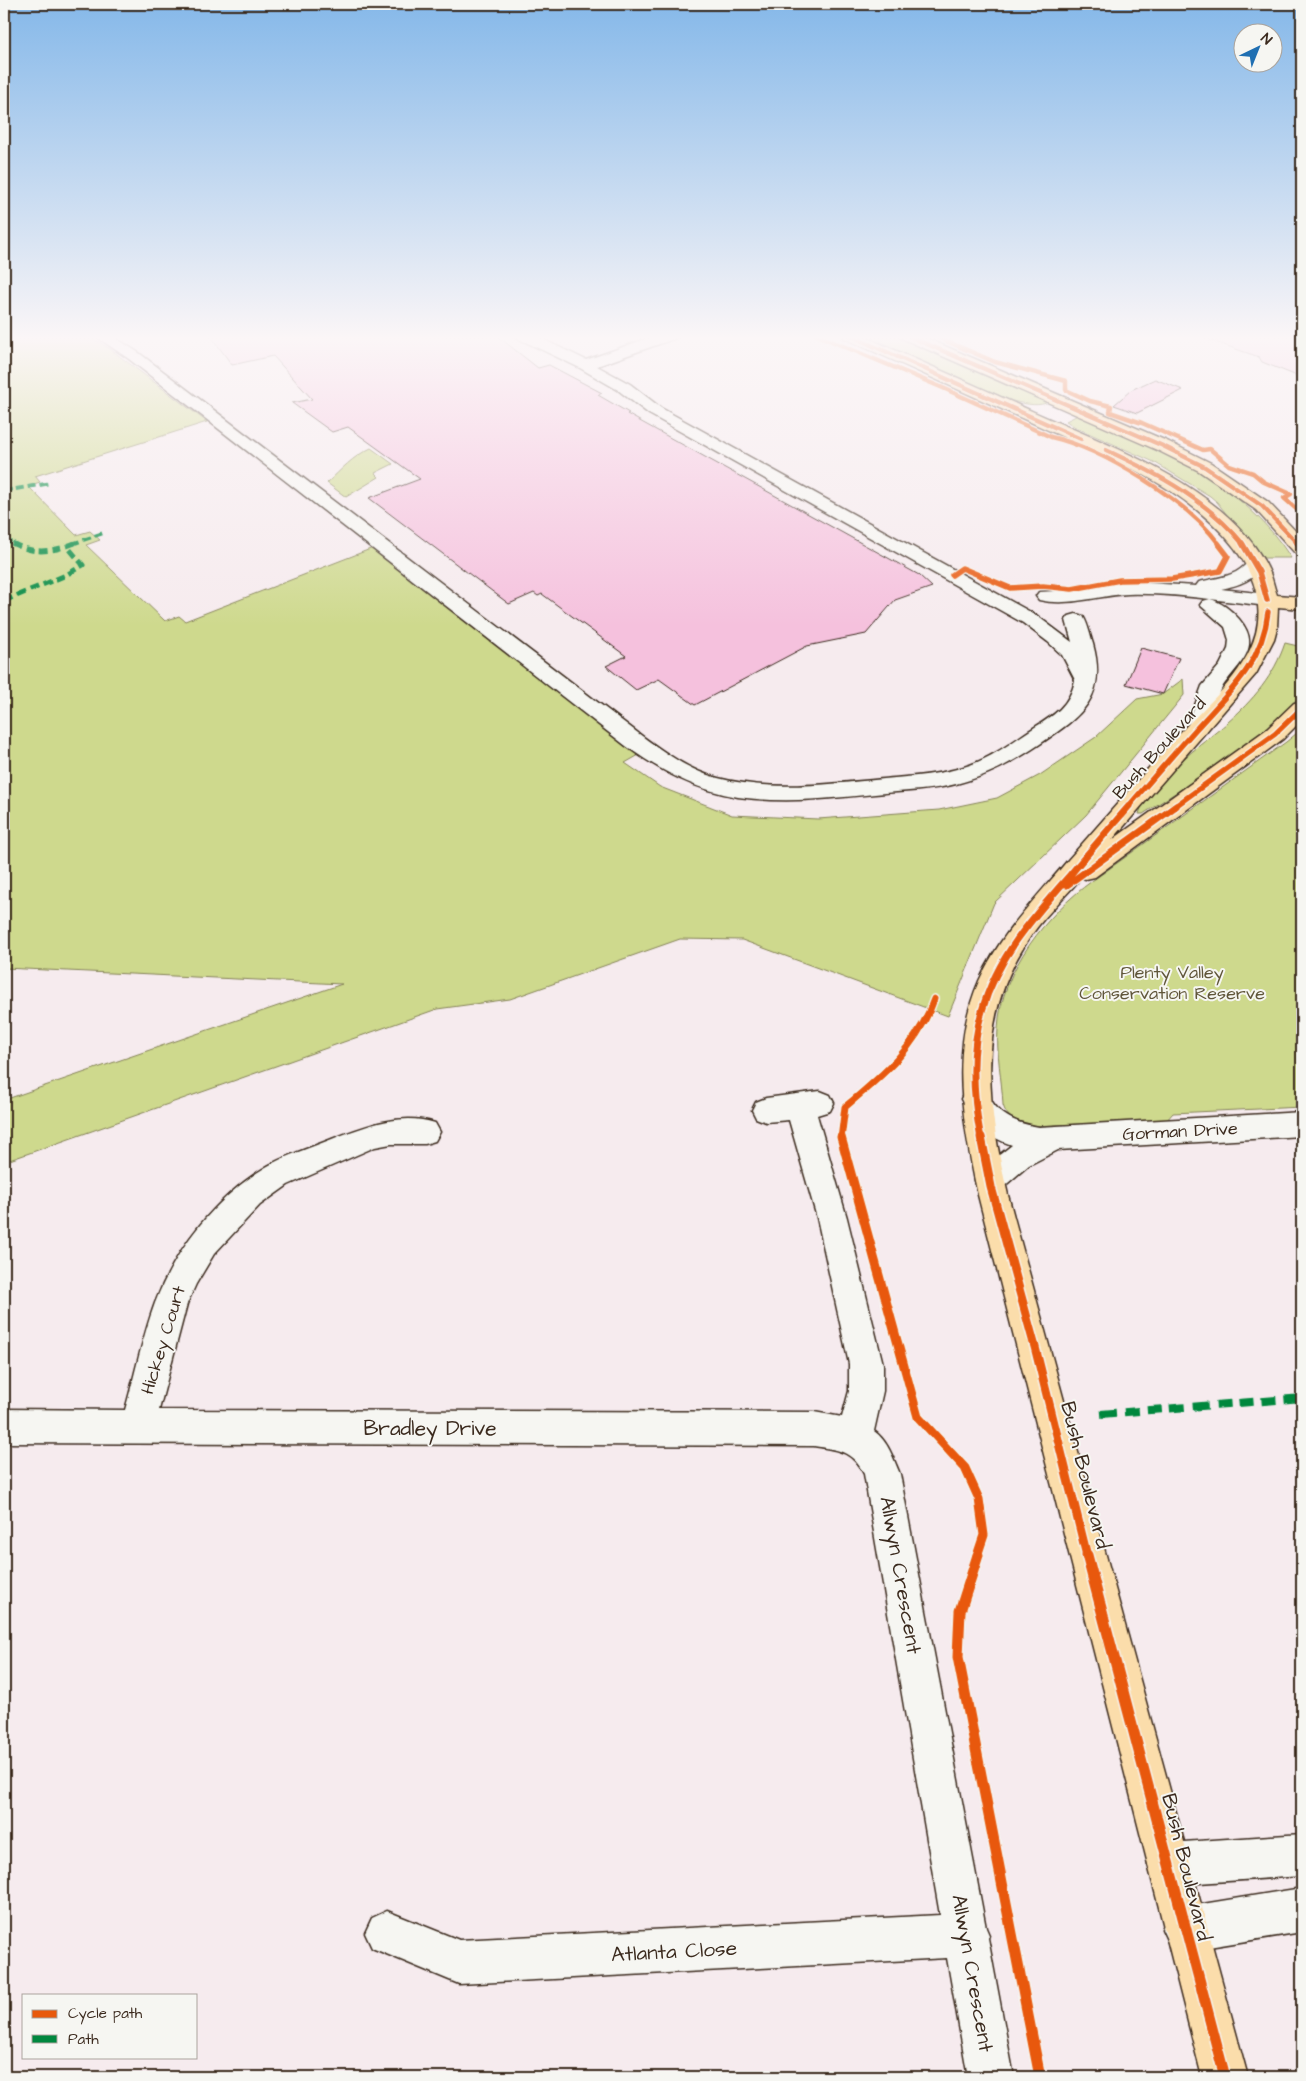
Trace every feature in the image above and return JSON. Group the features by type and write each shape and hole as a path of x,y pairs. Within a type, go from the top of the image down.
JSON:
{"main road":[{"path":"1066,432 1140,465 1181,488 1215,514 1228,526 1256,564 1264,586 1268,606"},
{"path":"1131,432 1205,467 1262,506 1302,549"},
{"path":"1268,606 1302,603"},
{"path":"1268,606 1302,615"},
{"name":"Bush Boulevard","path":"1225,2077 1184,1929 1065,1471 1044,1378 990,1180 980,1138 975,1099 976,1038 981,1012 993,977 1013,942 1031,917 1249,670 1268,628 1268,606"},
{"name":"Bush Boulevard","path":"1053,894 1268,739 1302,708"}],"street":[{"path":"232,432 634,741 670,766 699,780 737,789 776,794 869,788 948,779 976,771 998,761 1062,720 1075,707 1084,687 1088,660 1077,617 1075,608 1068,602 1040,596 1023,604 1022,612 1030,620 1054,627 1065,626 1077,617 1094,604 1116,599 1153,598 1210,605 1268,606"},
{"path":"692,432 762,469 1030,620 1058,640 1075,658 1084,676 1084,687"},
{"path":"1190,591 1242,577 1250,572 1256,564"},
{"path":"956,577 998,594 1074,596 1128,588 1190,591 1268,606"},
{"path":"1198,727 1214,686 1235,658 1240,645 1238,633 1233,624 1210,605"},
{"path":"975,1099 984,1115 1012,1134 1039,1139 1059,1138"},
{"path":"766,1110 810,1105 832,1218 866,1364 866,1391 855,1437"},
{"name":"Gorman Drive","path":"1059,1138 1302,1124"},
{"name":"Hickey Court","path":"137,1428 171,1304 183,1276 203,1244 224,1220 256,1191 277,1176 300,1165 371,1136 391,1132 425,1132"},
{"path":"990,1180 1010,1160 1038,1144 1059,1138"},
{"name":"Bradley Drive","path":"4,1426 137,1428 814,1429 855,1437"},
{"name":"Allwyn Crescent","path":"855,1437 866,1444 877,1458 882,1474 967,1935 991,2077"},
{"path":"1168,1864 1302,1855"},
{"path":"1184,1929 1302,1910"},
{"name":"Atlanta Close","path":"387,1933 459,1962 967,1935"}],"green space":[{"path":"4,432 175,432 35,476 40,482 28,486 76,535 90,531 100,540 86,545 165,621 179,616 185,621 373,548 639,755 625,763 660,787 732,815 818,819 939,810 997,798 1040,775 1096,737 1137,699 1163,694 1183,679 1184,695 1086,815 994,903 948,1016 742,940 680,939 510,999 437,1009 4,1162 4,1100 342,984 4,968"},
{"path":"1086,432 1121,432 1197,470 1249,508 1271,531 1291,558 1261,558 1217,502 1154,462"},
{"path":"371,448 393,464 375,473 379,477 346,497 327,483 353,459"},
{"path":"1285,643 1302,647 1303,685 1294,703 1278,719 1231,755 1143,814 1139,814 1152,790 1164,777 1227,723 1262,687 1275,666"},
{"name":"Plenty Valley Conservation Reserve","path":"1302,729 1302,1107 1173,1113 1166,1121 1029,1126 1013,1119 1003,1105 998,1028 1001,1006 1008,985 1029,945 1043,927 1075,894"}],"building":[{"path":"355,432 660,432 919,575 932,587 895,600 866,634 807,646 695,705 659,679 636,690 606,666 626,656 542,594 538,596 534,593 509,604 369,498 420,479"},
{"path":"1141,648 1179,658 1163,694 1126,684"}],"marked path":[{"path":"4,491 51,483"},
{"path":"4,601 66,575 83,565 67,546 103,533"},
{"path":"4,539 34,552 49,551 67,546"},
{"path":"1101,1414 1302,1398"}],"cycle path":[{"path":"952,575 962,568 1010,588 1043,586 1072,589 1120,580 1172,579 1220,571 1228,559 1228,556 1211,533 1179,503 1118,465 1068,441 1040,432"},
{"path":"1066,432 1081,439"},
{"path":"1131,432 1205,467 1262,506 1302,549"},
{"path":"1163,432 1203,450 1210,449 1229,465 1253,473 1264,482 1291,494 1284,498 1302,514"},
{"path":"1106,450 1183,489 1228,525 1246,547 1259,572 1267,600"},
{"path":"1225,2077 991,1187 979,1128 975,1099 974,1069 976,1039 981,1012 1001,964 1015,942 1046,902 1243,676 1261,647 1266,630 1268,612"},
{"path":"1067,885 1275,734 1302,708"},
{"path":"934,999 928,1016 910,1046 885,1072 845,1107 841,1138 918,1417 965,1468 979,1499 984,1535 960,1611 958,1657 1040,2077"}]}
